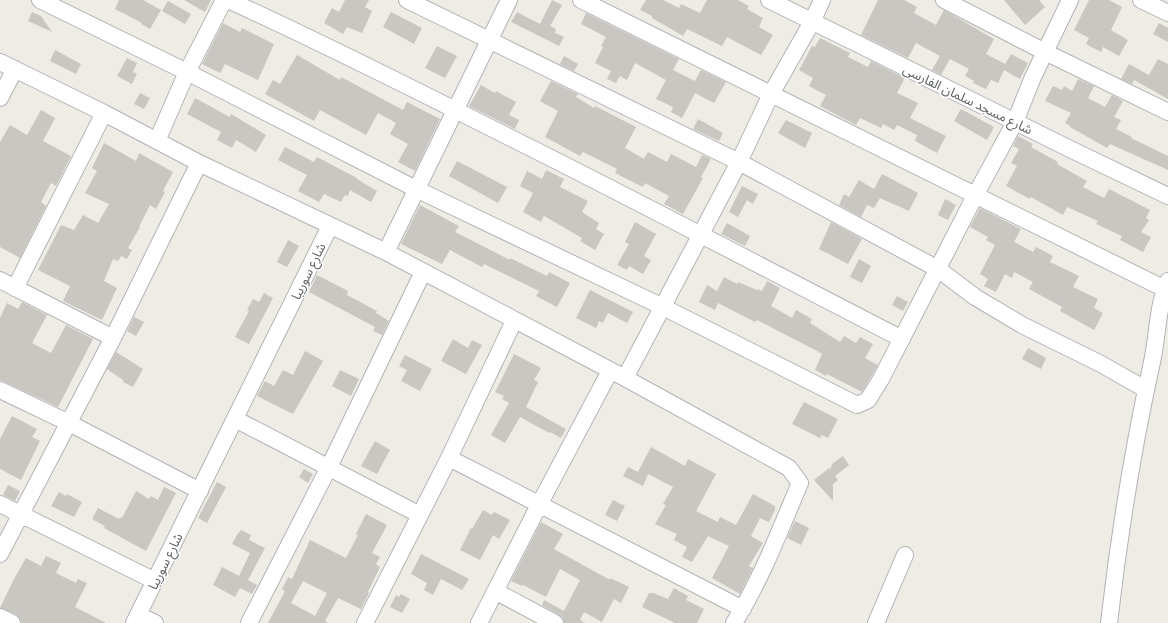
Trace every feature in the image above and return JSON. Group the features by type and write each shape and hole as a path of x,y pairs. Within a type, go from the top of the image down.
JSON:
{"street":[{"path":"40,0 187,72 416,189 663,307 857,405 868,400 881,379 976,194 1015,122 1032,77 1070,0"},
{"path":"157,141 187,72 224,0"},
{"path":"228,0 455,109 902,339"},
{"path":"407,0 739,162 938,269 975,297 1022,325 1101,364 1146,389"},
{"path":"386,252 488,40 509,0"},
{"path":"580,0 976,194 1166,285 1124,512 1110,623"},
{"name":"شارع مسجد سلمان الفارسى","path":"769,0 1168,196"},
{"path":"625,378 702,235 771,94 812,22 822,0"},
{"path":"944,0 1045,52 1168,112"},
{"path":"1141,0 1168,13"},
{"path":"0,62 104,113 199,163 386,252 625,378 789,468 800,483 775,542 743,609 734,623"},
{"path":"0,98 15,69"},
{"path":"15,288 104,113"},
{"path":"0,554 113,338 199,163"},
{"name":"شارع سوريبا","path":"136,619 330,226"},
{"path":"249,623 329,467 423,272"},
{"path":"0,280 113,338"},
{"path":"365,623 449,458 514,320"},
{"path":"479,623 610,371"},
{"path":"0,390 69,423 200,491"},
{"path":"235,419 420,515"},
{"path":"449,458 743,609"},
{"path":"0,504 155,582"},
{"path":"876,623 905,555"},
{"path":"495,591 555,623"},
{"path":"0,617 12,623"},
{"path":"136,619 155,623"}],"building":[{"path":"119,0 143,0 161,10 150,29 141,24 142,23 115,9"},
{"path":"184,0 211,0 205,12"},
{"path":"345,0 369,0 365,7 372,11 362,33 347,27 343,34 324,23 332,8 339,12"},
{"path":"552,0 562,5 550,26 556,29 555,33 564,37 559,46 511,22 517,12 540,24"},
{"path":"646,0 663,0 679,8 681,4 700,13 707,0 738,0 749,6 747,9 763,18 759,27 773,35 761,55 727,37 722,46 687,29 683,36 640,10"},
{"path":"878,0 904,0 917,7 914,13 936,25 944,10 994,39 986,54 1005,64 1011,54 1028,63 1020,79 1004,70 998,83 991,80 986,89 973,83 974,81 965,76 969,69 950,59 941,75 932,70 940,56 916,43 908,58 861,35"},
{"path":"1004,0 1039,0 1045,7 1025,25"},
{"path":"1089,0 1109,0 1122,7 1111,30 1128,40 1119,56 1103,47 1101,52 1086,44 1089,38 1074,30"},
{"path":"168,1 191,14 185,24 162,11"},
{"path":"32,12 41,16 52,32 28,21"},
{"path":"391,12 422,28 414,44 383,27"},
{"path":"586,13 679,59 673,70 695,81 701,70 726,82 714,103 695,93 682,118 671,112 673,107 656,99 666,80 635,63 627,80 620,76 616,83 607,79 611,71 595,63 606,37 581,24"},
{"path":"223,23 240,32 242,28 274,44 258,80 225,64 220,73 202,64"},
{"path":"1159,23 1168,28 1168,42 1153,34"},
{"path":"820,38 850,53 848,57 868,67 871,61 905,78 897,93 918,103 910,118 946,136 937,153 915,141 917,135 897,125 894,130 883,124 881,128 860,118 856,125 820,106 826,95 809,86 813,78 799,70 812,46 815,47"},
{"path":"437,46 457,56 445,78 425,68"},
{"path":"55,50 81,64 76,74 50,61"},
{"path":"297,55 340,80 341,77 403,110 407,102 440,119 415,171 398,162 408,144 390,134 396,123 378,113 366,135 320,110 314,121 265,94 273,80 280,84"},
{"path":"564,56 578,64 574,71 560,64"},
{"path":"127,58 137,63 133,72 137,74 132,84 117,76"},
{"path":"1158,59 1168,64 1168,99 1134,80 1132,84 1121,79 1129,64 1149,75"},
{"path":"1078,79 1094,86 1088,98 1105,107 1112,95 1123,101 1114,117 1121,120 1116,129 1168,156 1168,170 1110,144 1107,148 1065,123 1071,113 1045,101 1053,86 1062,90 1064,86 1072,91"},
{"path":"551,81 578,94 576,97 594,108 595,106 636,127 625,148 644,159 648,152 667,162 671,154 696,167 702,155 711,159 701,177 703,178 683,214 664,204 669,196 645,183 643,187 615,173 617,169 583,152 580,156 545,137 558,111 540,101"},
{"path":"481,85 516,102 509,115 519,120 515,129 469,106"},
{"path":"140,93 150,98 144,109 134,104"},
{"path":"195,98 230,117 231,114 266,135 256,152 236,140 232,148 217,140 221,132 187,114"},
{"path":"961,109 994,127 987,140 954,121"},
{"path":"41,110 55,118 43,141 71,156 56,186 51,183 41,202 46,206 20,258 0,247 0,142 10,125 27,135"},
{"path":"698,119 723,133 719,141 693,129"},
{"path":"786,120 812,133 805,148 778,133"},
{"path":"1018,136 1033,144 1031,147 1058,162 1057,164 1087,181 1083,187 1104,198 1109,189 1150,210 1146,218 1149,220 1141,232 1151,237 1143,252 1120,240 1122,236 1096,224 1098,221 1067,207 1063,215 1031,197 1030,199 1006,186 1017,166 1011,163 1019,149 1013,146"},
{"path":"104,143 136,161 139,153 173,172 156,209 150,205 128,248 132,250 127,259 121,256 118,261 113,259 104,281 117,288 102,320 63,301 70,286 38,270 61,225 74,230 83,215 98,223 109,204 85,193 97,171 92,168"},
{"path":"285,147 314,162 317,157 357,178 377,191 371,202 350,190 348,196 345,195 341,202 324,194 319,202 298,191 307,175 278,160"},
{"path":"457,161 507,187 498,203 449,176"},
{"path":"546,170 564,179 560,187 588,201 582,212 599,223 596,229 604,234 595,250 580,241 582,238 544,216 541,222 523,212 533,193 520,186 527,171 542,179"},
{"path":"882,174 918,193 909,211 880,198 874,208 867,205 861,217 839,205 844,194 849,197 859,180 874,189"},
{"path":"742,186 758,194 753,204 747,200 738,217 729,212"},
{"path":"945,199 956,205 948,220 938,215"},
{"path":"420,205 459,226 455,232 510,260 510,258 547,276 549,272 570,283 557,307 536,296 539,291 484,264 482,267 450,250 442,264 401,244"},
{"path":"980,208 1021,229 1014,242 1033,252 1036,247 1053,256 1050,262 1079,276 1073,287 1098,299 1094,308 1103,313 1094,330 1060,311 1062,307 1029,289 1033,282 1014,272 1012,278 1005,274 996,292 984,286 988,279 980,274 995,245 986,240 988,237 970,227"},
{"path":"635,222 656,234 644,256 651,260 643,274 629,266 627,270 617,265 629,244 625,242"},
{"path":"831,222 862,239 848,264 819,249"},
{"path":"727,223 750,236 745,246 721,234"},
{"path":"288,240 299,246 287,267 277,262"},
{"path":"859,259 871,266 862,283 850,277"},
{"path":"317,275 348,291 347,295 377,311 376,313 389,321 382,335 373,331 375,327 309,292"},
{"path":"724,277 737,284 738,282 762,291 767,281 780,288 771,306 792,318 796,310 812,319 810,323 840,342 844,336 856,343 860,337 873,344 865,358 878,365 862,392 827,374 826,376 815,370 822,354 819,352 757,320 755,322 718,303 715,310 699,302 707,285 717,291"},
{"path":"590,290 633,312 627,323 608,313 603,323 599,321 596,328 576,318"},
{"path":"264,293 273,298 249,344 235,337 249,311 247,310 253,299 259,302"},
{"path":"897,296 908,302 903,311 892,305"},
{"path":"22,302 47,315 32,343 51,353 66,325 93,339 58,407 0,380 0,318 7,303 18,309"},
{"path":"134,317 144,322 136,336 127,331"},
{"path":"453,339 468,348 472,340 482,345 466,374 441,361"},
{"path":"1028,348 1046,358 1041,369 1022,359"},
{"path":"305,351 323,361 293,414 257,396 265,381 274,386 283,370 293,375"},
{"path":"116,352 143,369 133,387 123,382 123,380 107,369"},
{"path":"514,354 541,368 534,380 538,382 526,407 566,429 561,438 520,417 505,443 491,435 509,403 502,399 504,396 495,392"},
{"path":"405,355 432,369 420,391 401,381 407,370 399,366"},
{"path":"340,370 359,379 351,396 332,386"},
{"path":"804,402 838,419 828,438 822,435 820,438 792,424"},
{"path":"12,416 37,429 32,437 40,441 21,480 0,469 0,439"},
{"path":"375,441 390,450 377,474 361,466"},
{"path":"651,447 685,466 688,459 716,474 696,511 718,522 720,517 736,525 753,494 775,506 775,510 769,522 760,518 751,536 763,543 749,566 753,568 740,594 712,578 729,546 708,536 692,562 682,557 687,547 674,540 677,534 655,524 666,505 663,504 673,487 648,474 643,486 623,476 628,467 638,472"},
{"path":"843,456 849,465 835,476 838,480 833,484 833,501 814,480 829,468 830,470 832,464"},
{"path":"304,469 313,474 308,483 299,477"},
{"path":"217,482 226,487 207,523 198,518"},
{"path":"8,485 20,491 15,501 3,495"},
{"path":"164,487 176,493 146,551 104,528 105,526 92,519 98,508 119,519 120,517 122,518 136,491 149,499 151,496 158,500"},
{"path":"59,492 66,496 67,494 82,502 74,517 51,506"},
{"path":"613,500 625,506 617,521 605,515"},
{"path":"483,510 492,515 494,512 510,520 499,539 493,535 480,560 460,550 471,528 472,529"},
{"path":"366,514 387,525 372,553 380,557 376,564 380,567 361,609 338,598 325,621 328,623 268,623 285,591 282,589 288,577 292,579 310,540 346,558 358,535 356,534","holes":["303,581 327,593 315,616 291,603"]},
{"path":"795,521 809,528 801,545 787,538"},
{"path":"541,522 563,534 554,549 610,580 610,578 629,587 621,603 614,599 602,622 584,612 580,620 585,623 564,623 563,618 560,615 542,605 544,600 564,611 580,580 560,569 546,597 523,585 522,586 511,581"},
{"path":"241,530 251,535 249,540 265,548 248,580 257,585 252,594 240,588 235,597 213,585 222,567 239,576 250,553 232,544"},
{"path":"421,554 469,579 462,590 441,579 433,595 424,590 427,583 411,574"},
{"path":"46,556 61,563 56,573 76,583 78,579 87,583 75,607 106,623 22,623 17,615 0,608 26,558 41,566"},
{"path":"674,588 688,596 686,600 704,609 697,623 675,623 642,607 649,593 653,593 668,599"},
{"path":"401,594 410,599 402,613 390,607 396,595 399,597"}]}
